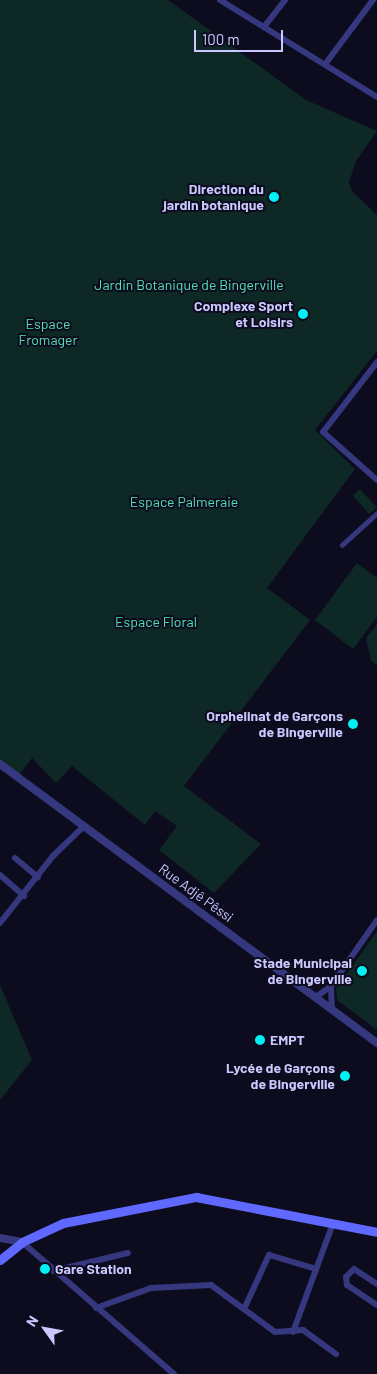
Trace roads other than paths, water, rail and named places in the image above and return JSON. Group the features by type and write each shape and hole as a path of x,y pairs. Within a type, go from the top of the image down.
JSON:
{"main road":[{"path":"0,1260 22,1242 90,1216 196,1197 233,1201 332,1226 377,1232"}],"street":[{"path":"220,0 326,63 377,97"},
{"path":"264,27 285,0"},
{"path":"326,63 374,0"},
{"path":"377,362 323,432 377,480"},
{"path":"342,545 377,513"},
{"name":"Rue Adjê Pêssi","path":"0,764 377,1043"},
{"path":"0,924 38,877 84,826"},
{"path":"15,858 38,877"},
{"path":"0,875 24,896"},
{"path":"316,997 330,986 377,920"},
{"path":"330,986 332,1009"},
{"path":"293,1332 332,1226"},
{"path":"0,1238 22,1242 53,1272 174,1374"},
{"path":"53,1272 128,1253"},
{"path":"244,1309 269,1255 316,1269"},
{"path":"377,1284 354,1268 346,1277 347,1284 377,1305"},
{"path":"96,1308 148,1289 214,1286 280,1334 303,1330 336,1354"}],"place":[{"name":"Direction du jardin botanique","path":"274,197"},
{"name":"Complexe Sport et Loisirs","path":"303,314"},
{"name":"Orphelinat de Garçons de Bingerville","path":"353,724"},
{"name":"Stade Municipal de Bingerville","path":"362,971"},
{"name":"EMPT","path":"260,1040"},
{"name":"Lycée de Garçons de Bingerville","path":"345,1076"},
{"name":"Gare Station","path":"45,1269"}],"park label":[{"name":"Jardin Botanique de Bingerville","path":"189,285"},
{"name":"Espace Fromager","path":"48,332"},
{"name":"Espace Palmeraie","path":"184,502"},
{"name":"Espace Floral","path":"156,622"}]}
